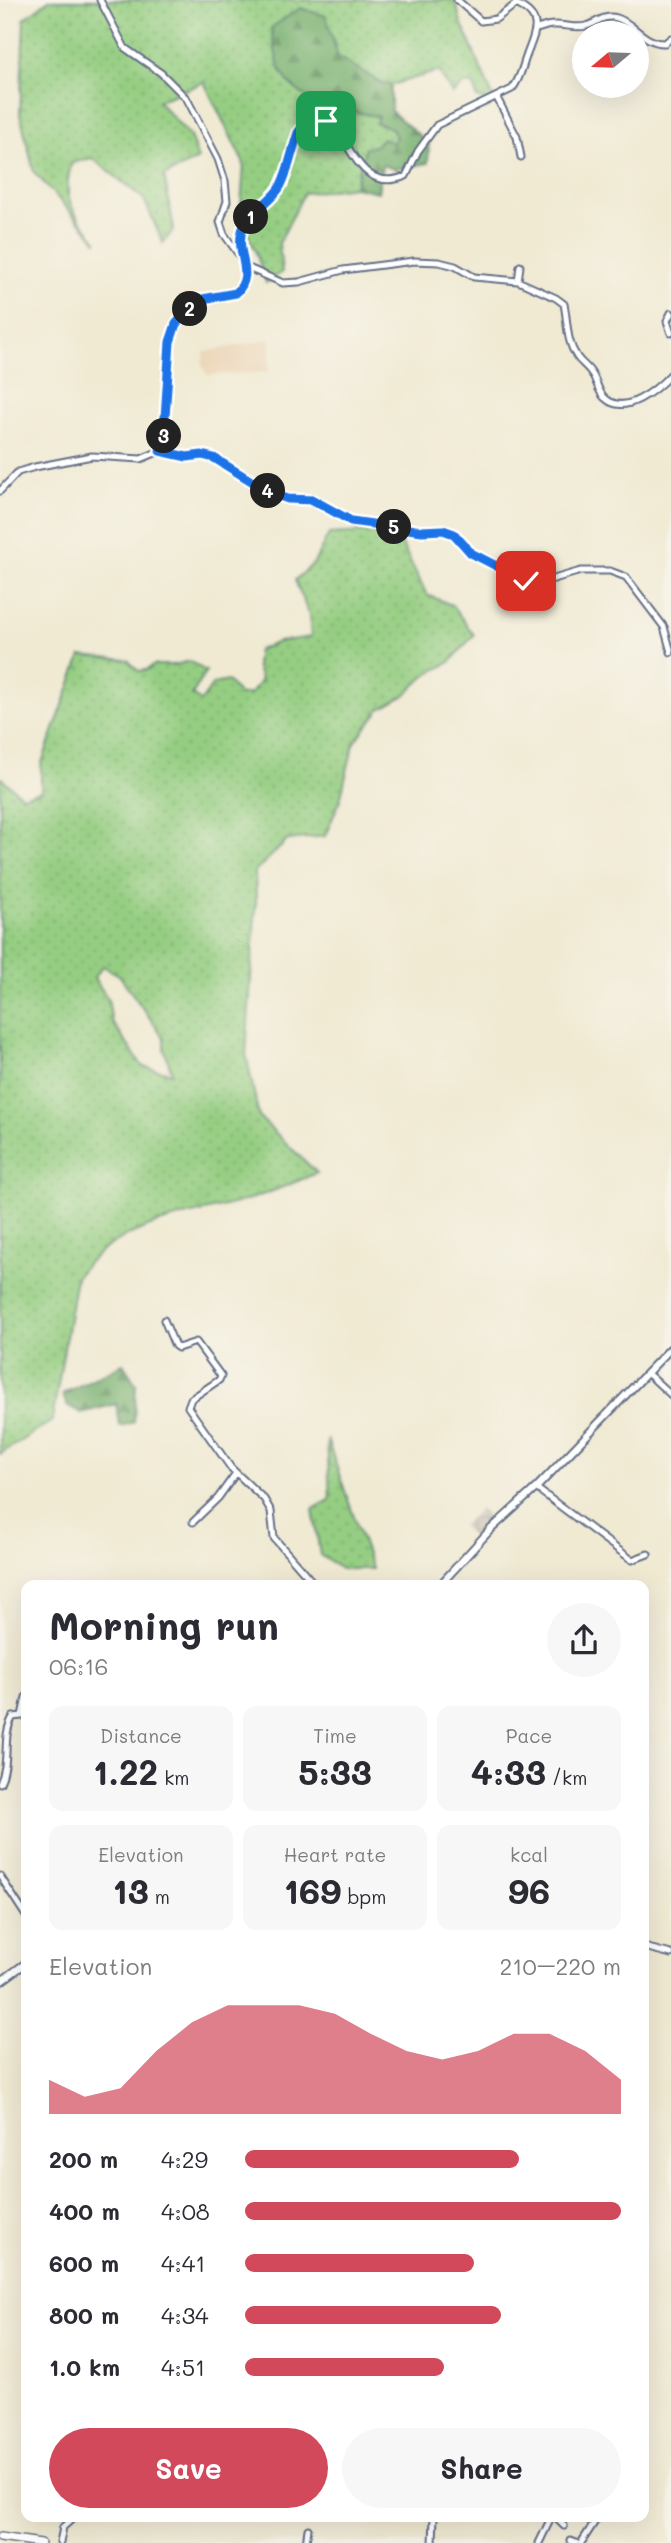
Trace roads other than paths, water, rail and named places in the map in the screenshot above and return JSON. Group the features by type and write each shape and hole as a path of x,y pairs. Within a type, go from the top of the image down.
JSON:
{"highway":[{"path":"0,2536 41,2543"}],"main road":[{"path":"445,1580 671,1348"},
{"path":"0,1981 21,1967"}],"street":[{"path":"100,0 125,48 161,73 191,105 218,159 228,192 220,222 224,234 245,265 283,283 299,282 329,272 414,261 456,266 474,277 518,281 564,304 566,329 571,346 579,360 594,376 605,398 623,405 644,397 671,374"},
{"path":"160,451 164,433 170,342 176,324 197,300 236,293 244,282 242,232 248,220 280,186 298,133 306,122 322,119 331,124 367,173 378,178 397,179 406,176 418,151 438,125 497,98 513,89 517,83 536,29 530,13 513,3 506,13 496,19 481,21 457,0"},
{"path":"536,29 553,25 588,26 605,17 613,17 622,20 654,42 665,43 671,38"},
{"path":"497,98 517,137 521,157"},
{"path":"518,281 520,266"},
{"path":"671,313 667,321 671,333"},
{"path":"0,491 18,472 92,456 141,459 160,451 187,457 202,455 214,458 271,493 288,499 313,500 351,521 422,531 443,530 454,534 471,553 526,581 540,583 581,571 610,571 626,578 664,626 671,652"},
{"path":"164,1320 175,1346 178,1348 196,1342 218,1370 221,1376 219,1380 191,1399 188,1406 236,1473 257,1491 268,1505 273,1518 274,1538 311,1580"},
{"path":"647,1373 671,1395"},
{"path":"193,1521 218,1498 236,1473"},
{"path":"536,1488 632,1560 648,1553"},
{"path":"0,1783 6,1770 9,1724 13,1717 21,1716"},
{"path":"0,1876 21,1908"},
{"path":"649,1948 671,1954"},
{"path":"60,2543 63,2527 69,2522"},
{"path":"433,2543 434,2522"},
{"path":"560,2522 564,2526"},
{"path":"581,2543 595,2522"},
{"path":"539,2543 550,2524"},
{"path":"306,2543 308,2529"}]}
